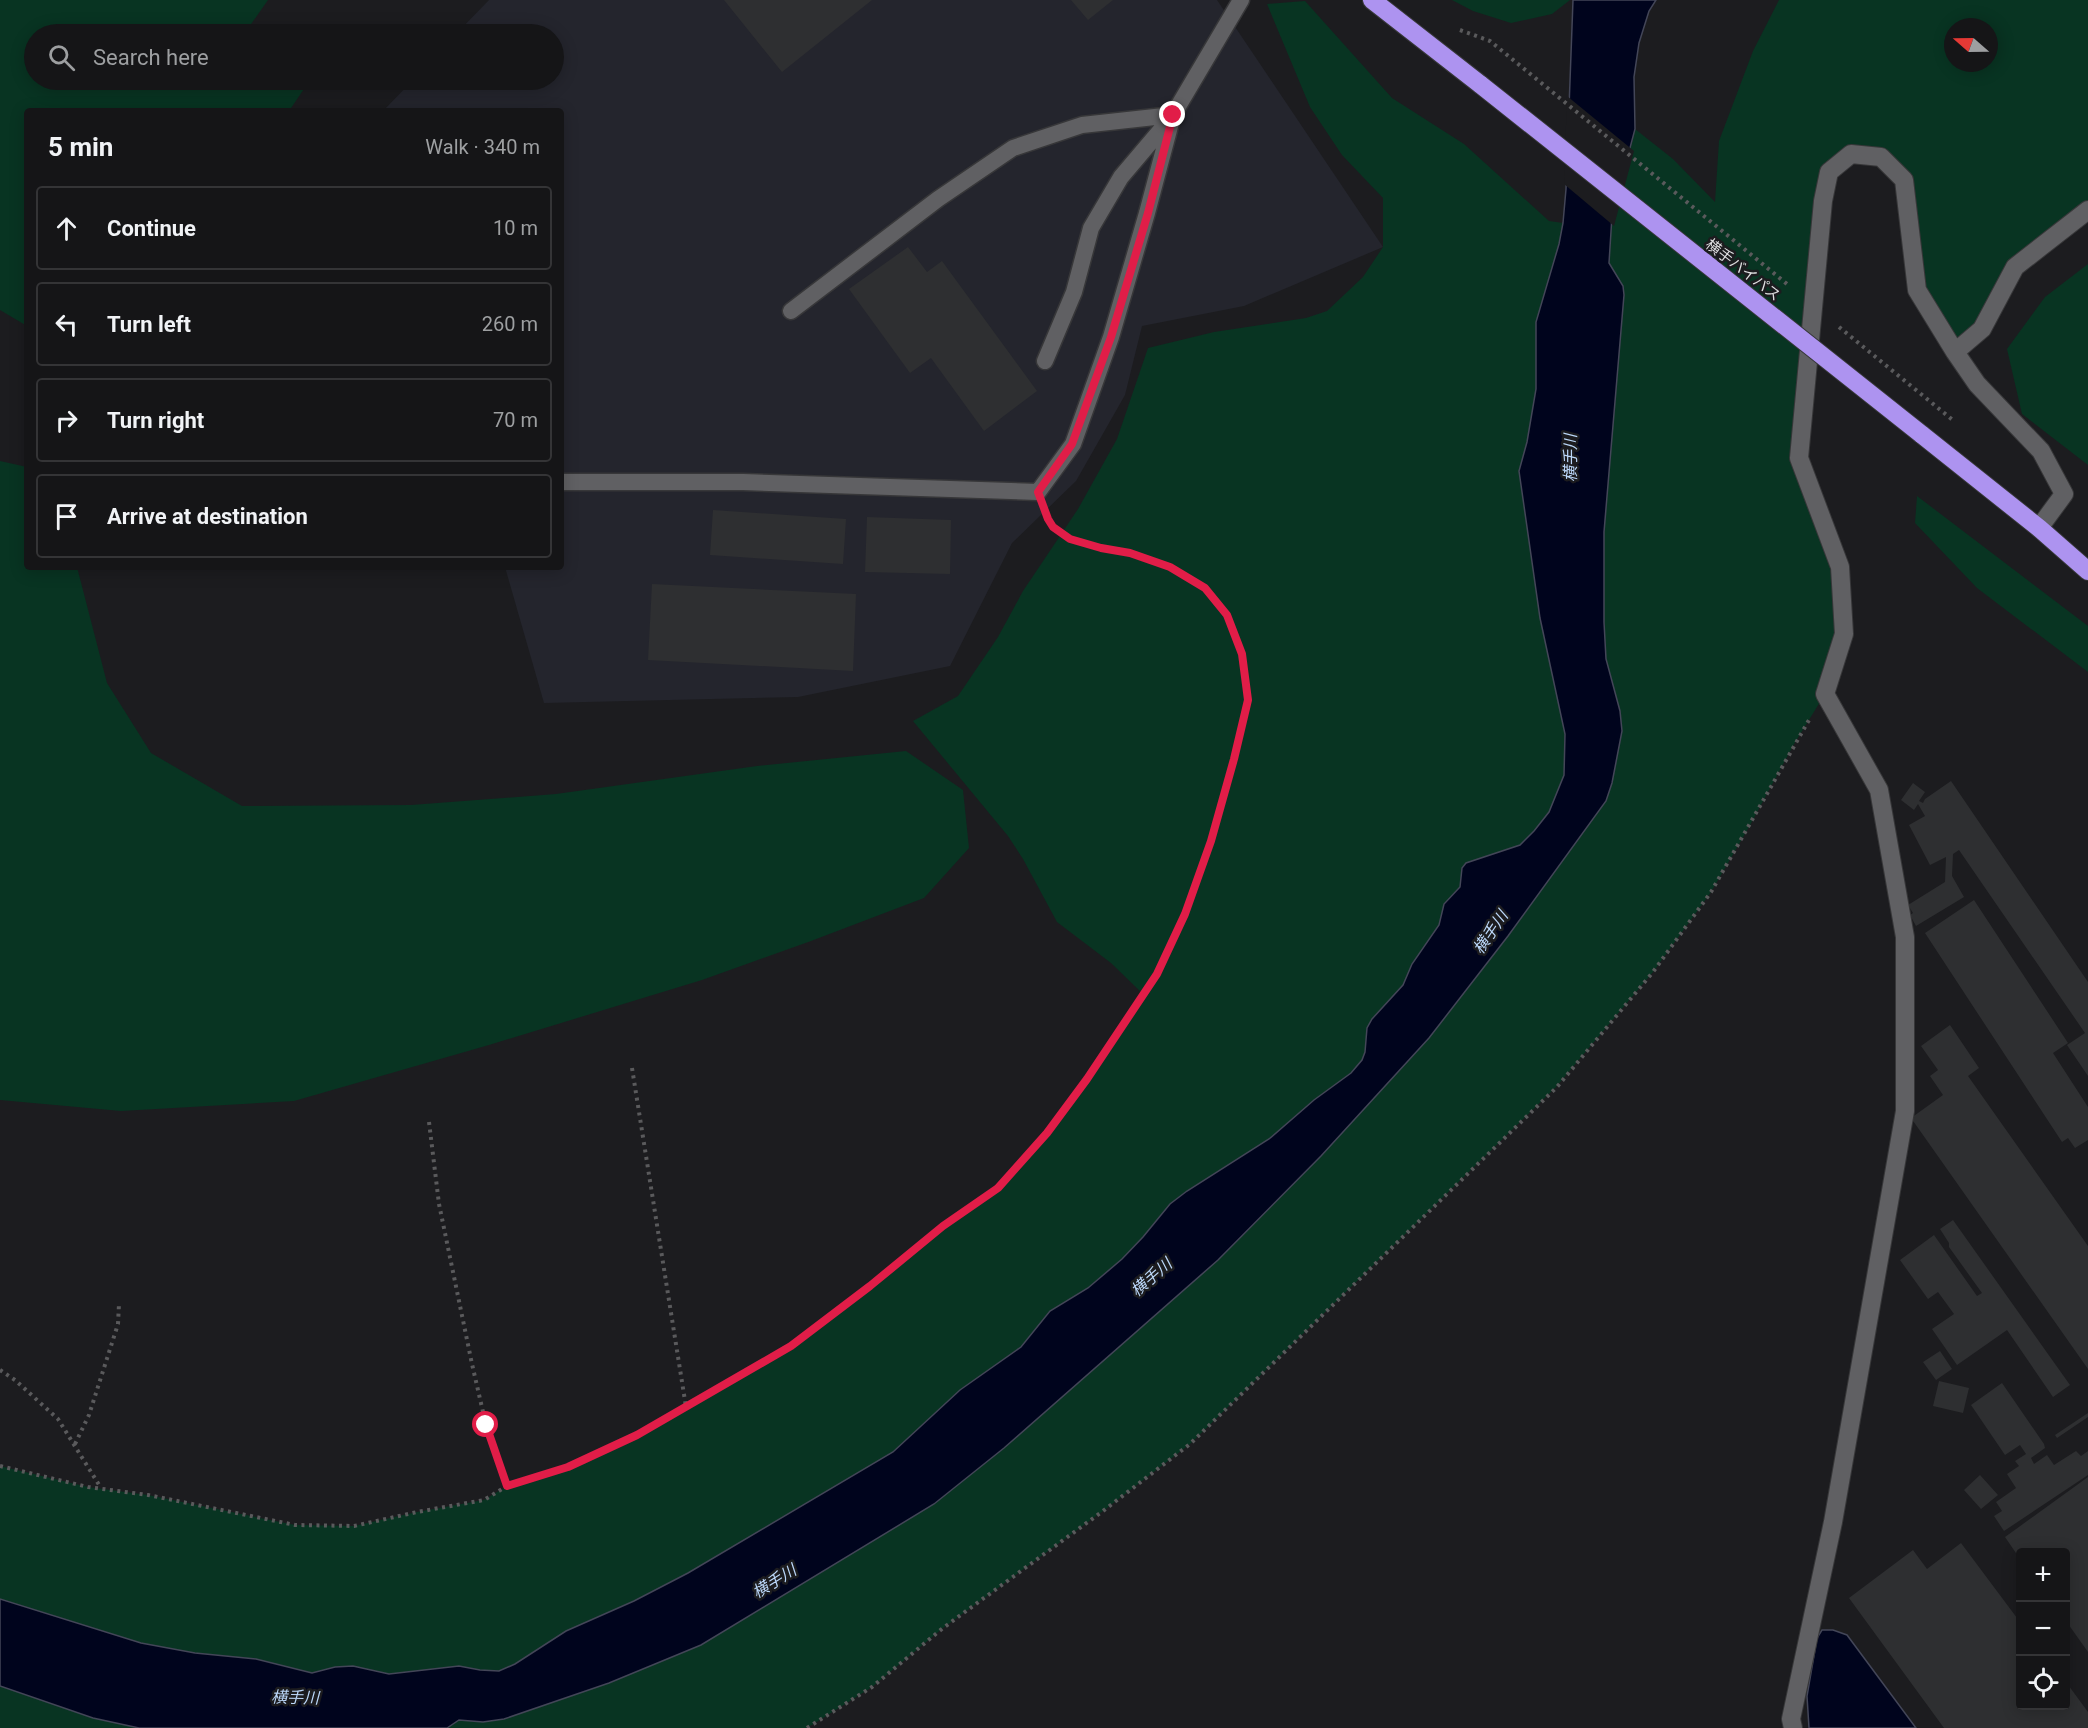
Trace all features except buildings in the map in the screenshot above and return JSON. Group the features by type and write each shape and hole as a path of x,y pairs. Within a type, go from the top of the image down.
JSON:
{"highway":[{"name":"横手バイパス","path":"1372,0 2039,528 2088,571"}],"street":[{"path":"1793,1728 1791,1719 1833,1522 1905,1111 1905,937 1879,790 1825,694 1844,634 1840,567 1798,458 1823,201 1829,172 1851,154 1881,157 1904,180 1917,290 1977,384 2041,451 2064,494 2039,528"},
{"path":"1955,352 1982,329 2014,267 2088,210"}],"lane":[{"path":"1044,361 1074,292 1091,228 1121,177 1173,115 1241,0"},
{"path":"791,311 938,199 1013,148 1082,125 1173,115"},
{"path":"564,482 743,482 1038,492 1072,444 1111,337 1148,213 1173,115"}],"path":[{"path":"1454,26 1462,32 1490,41 1955,422"},
{"path":"0,1466 295,1525 354,1526 484,1500 507,1486 568,1467 637,1435 791,1346 870,1286 943,1226 998,1188 1047,1133 1087,1079 1157,974 1185,914 1211,841 1248,700 1242,654 1227,615 1205,588 1170,567 1130,553 1070,539 1053,527 1038,492"},
{"path":"807,1728 872,1687 943,1628 1190,1444 1557,1087 1653,972 1711,892 1794,744 1825,694"},
{"path":"632,1068 686,1407"},
{"path":"429,1122 438,1204 472,1364 486,1425 507,1486"},
{"path":"75,1445 89,1415 118,1324 119,1304"},
{"path":"0,1370 15,1380 58,1419 101,1488"}],"shaded area":[{"path":"489,0 1217,0 1383,247 1244,306 1142,326 1125,395 1076,481 1012,543 950,666 798,697 544,703 506,570 564,570 564,108 386,108 403,90 564,90 564,24 466,24"}],"green space":[{"path":"0,0 268,0 251,24 24,24 24,90 303,90 291,108 24,108 24,324 0,310"},
{"path":"1452,0 1570,0 1552,14 1511,23 1473,11"},
{"path":"1779,0 2088,0 2088,210 2015,267 1955,352 1917,290 1904,180 1881,157 1851,154 1829,172 1799,458 1840,567 1844,634 1825,694 1794,744 1711,892 1653,972 1556,1087 1190,1444 943,1628 872,1687 812,1725 806,1728 447,1728 459,1720 483,1722 504,1719 609,1683 934,1504 1004,1448 1218,1260 1321,1156 1429,1038 1508,936 1606,801 1612,783 1622,731 1620,711 1606,659 1604,532 1624,295 1622,286 1609,262 1610,231 1635,129 1673,159 1715,202 1719,141 1753,51"},
{"path":"1305,1 1392,98 1464,144 1549,221 1563,223 1536,322 1536,389 1527,442 1519,471 1540,618 1565,734 1564,775 1549,812 1520,845 1462,875 1460,887 1444,904 1439,925 1412,964 1403,985 1372,1019 1367,1028 1362,1060 1351,1073 1314,1100 1269,1139 1170,1204 1122,1259 1088,1288 1050,1311 1021,1347 960,1390 893,1452 688,1573 542,1646 515,1664 499,1671 459,1666 389,1674 352,1666 335,1667 312,1673 256,1659 195,1653 141,1643 0,1599 0,1466 88,1487 148,1495 295,1525 354,1526 484,1500 507,1486 568,1467 637,1435 791,1345 943,1226 998,1188 1047,1133 1087,1079 1143,994 1111,963 1057,922 1008,836 913,721 958,696 998,637 1023,591 1078,509 1117,439 1148,348 1214,332 1306,318 1327,311 1363,277 1383,247 1383,198 1342,155 1310,107 1267,4"},
{"path":"2088,264 2088,465 2022,414 2007,349 2045,297"},
{"path":"0,461 24,466 24,570 78,570 107,683 151,753 242,806 411,805 556,794 757,766 906,751 963,790 969,848 924,898 702,980 294,1101 121,1111 0,1100"},
{"path":"1917,496 2088,626 2088,672 1977,588 1915,523"},
{"path":"0,1686 93,1718 139,1728 0,1728"}],"water":[{"name":"横手川","path":"1573,0 1656,0 1649,11 1639,43 1634,77 1635,129 1612,216 1609,263 1623,286 1624,295 1604,532 1606,659 1620,711 1622,731 1612,783 1606,801 1508,936 1429,1038 1321,1156 1218,1260 1004,1448 934,1504 701,1645 609,1683 504,1719 483,1722 459,1720 447,1728 139,1728 93,1718 0,1686 0,1599 141,1643 195,1653 256,1659 312,1673 335,1667 353,1666 389,1674 459,1666 499,1671 515,1664 566,1631 634,1601 688,1573 893,1452 960,1390 1021,1347 1050,1311 1088,1288 1122,1259 1170,1204 1269,1139 1314,1100 1351,1073 1362,1060 1365,1052 1367,1028 1372,1019 1403,985 1412,964 1439,925 1444,904 1460,887 1462,868 1466,863 1520,845 1549,812 1564,775 1565,734 1540,618 1519,471 1527,442 1536,389 1536,322 1563,223"},
{"path":"1822,1630 1833,1630 1847,1635 1916,1728 1809,1728 1807,1696 1817,1638"}],"pier":[{"path":"1567,96 1634,151 1614,226 1564,184"}],"route":[{"path":"486,1425 507,1486 568,1467 637,1435 791,1346 870,1286 943,1226 998,1188 1047,1133 1087,1079 1157,974 1185,914 1211,841 1234,759 1248,700 1242,654 1227,615 1205,588 1170,567 1130,553 1070,539 1053,527 1038,492 1072,444 1111,337 1148,213 1173,115"}]}
